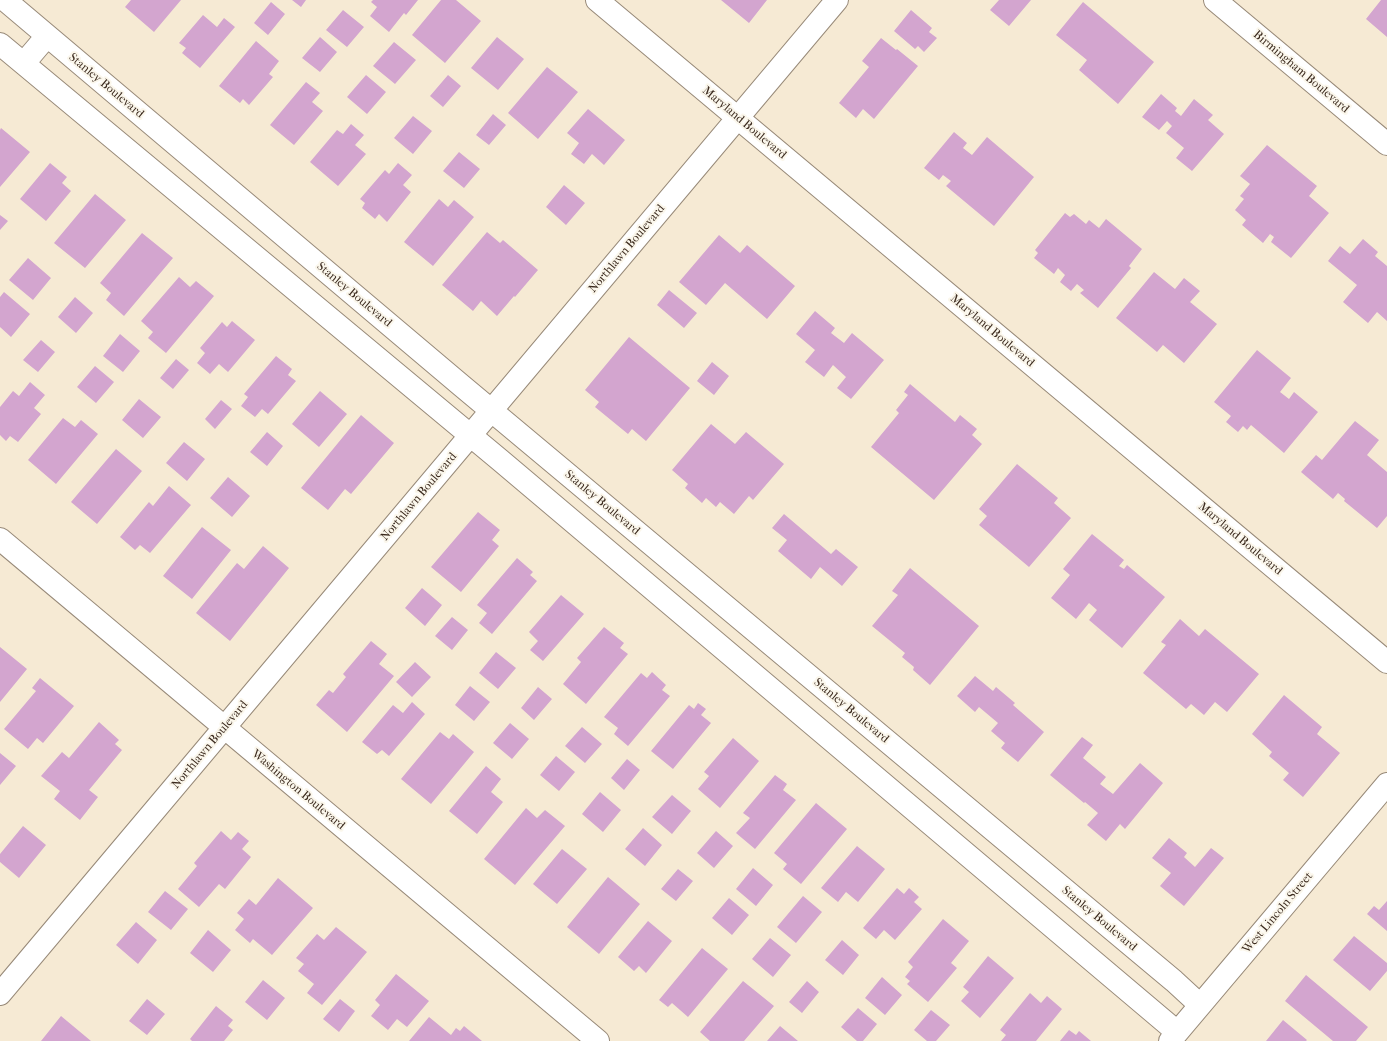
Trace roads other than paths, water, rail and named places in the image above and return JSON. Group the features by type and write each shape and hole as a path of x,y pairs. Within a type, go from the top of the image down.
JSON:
{"street":[{"name":"Stanley Boulevard","path":"5,0 811,678 1174,981 1200,1005"},
{"name":"Maryland Boulevard","path":"597,0 1387,662"},
{"name":"Northlawn Boulevard","path":"0,994 837,0"},
{"name":"Birmingham Boulevard","path":"1215,0 1387,144"},
{"path":"24,63 47,36"},
{"path":"0,44 789,704 1174,1037"},
{"name":"Washington Boulevard","path":"0,539 598,1041"},
{"path":"789,704 811,678"},
{"name":"West Lincoln Street","path":"1174,1037 1387,784"}]}
